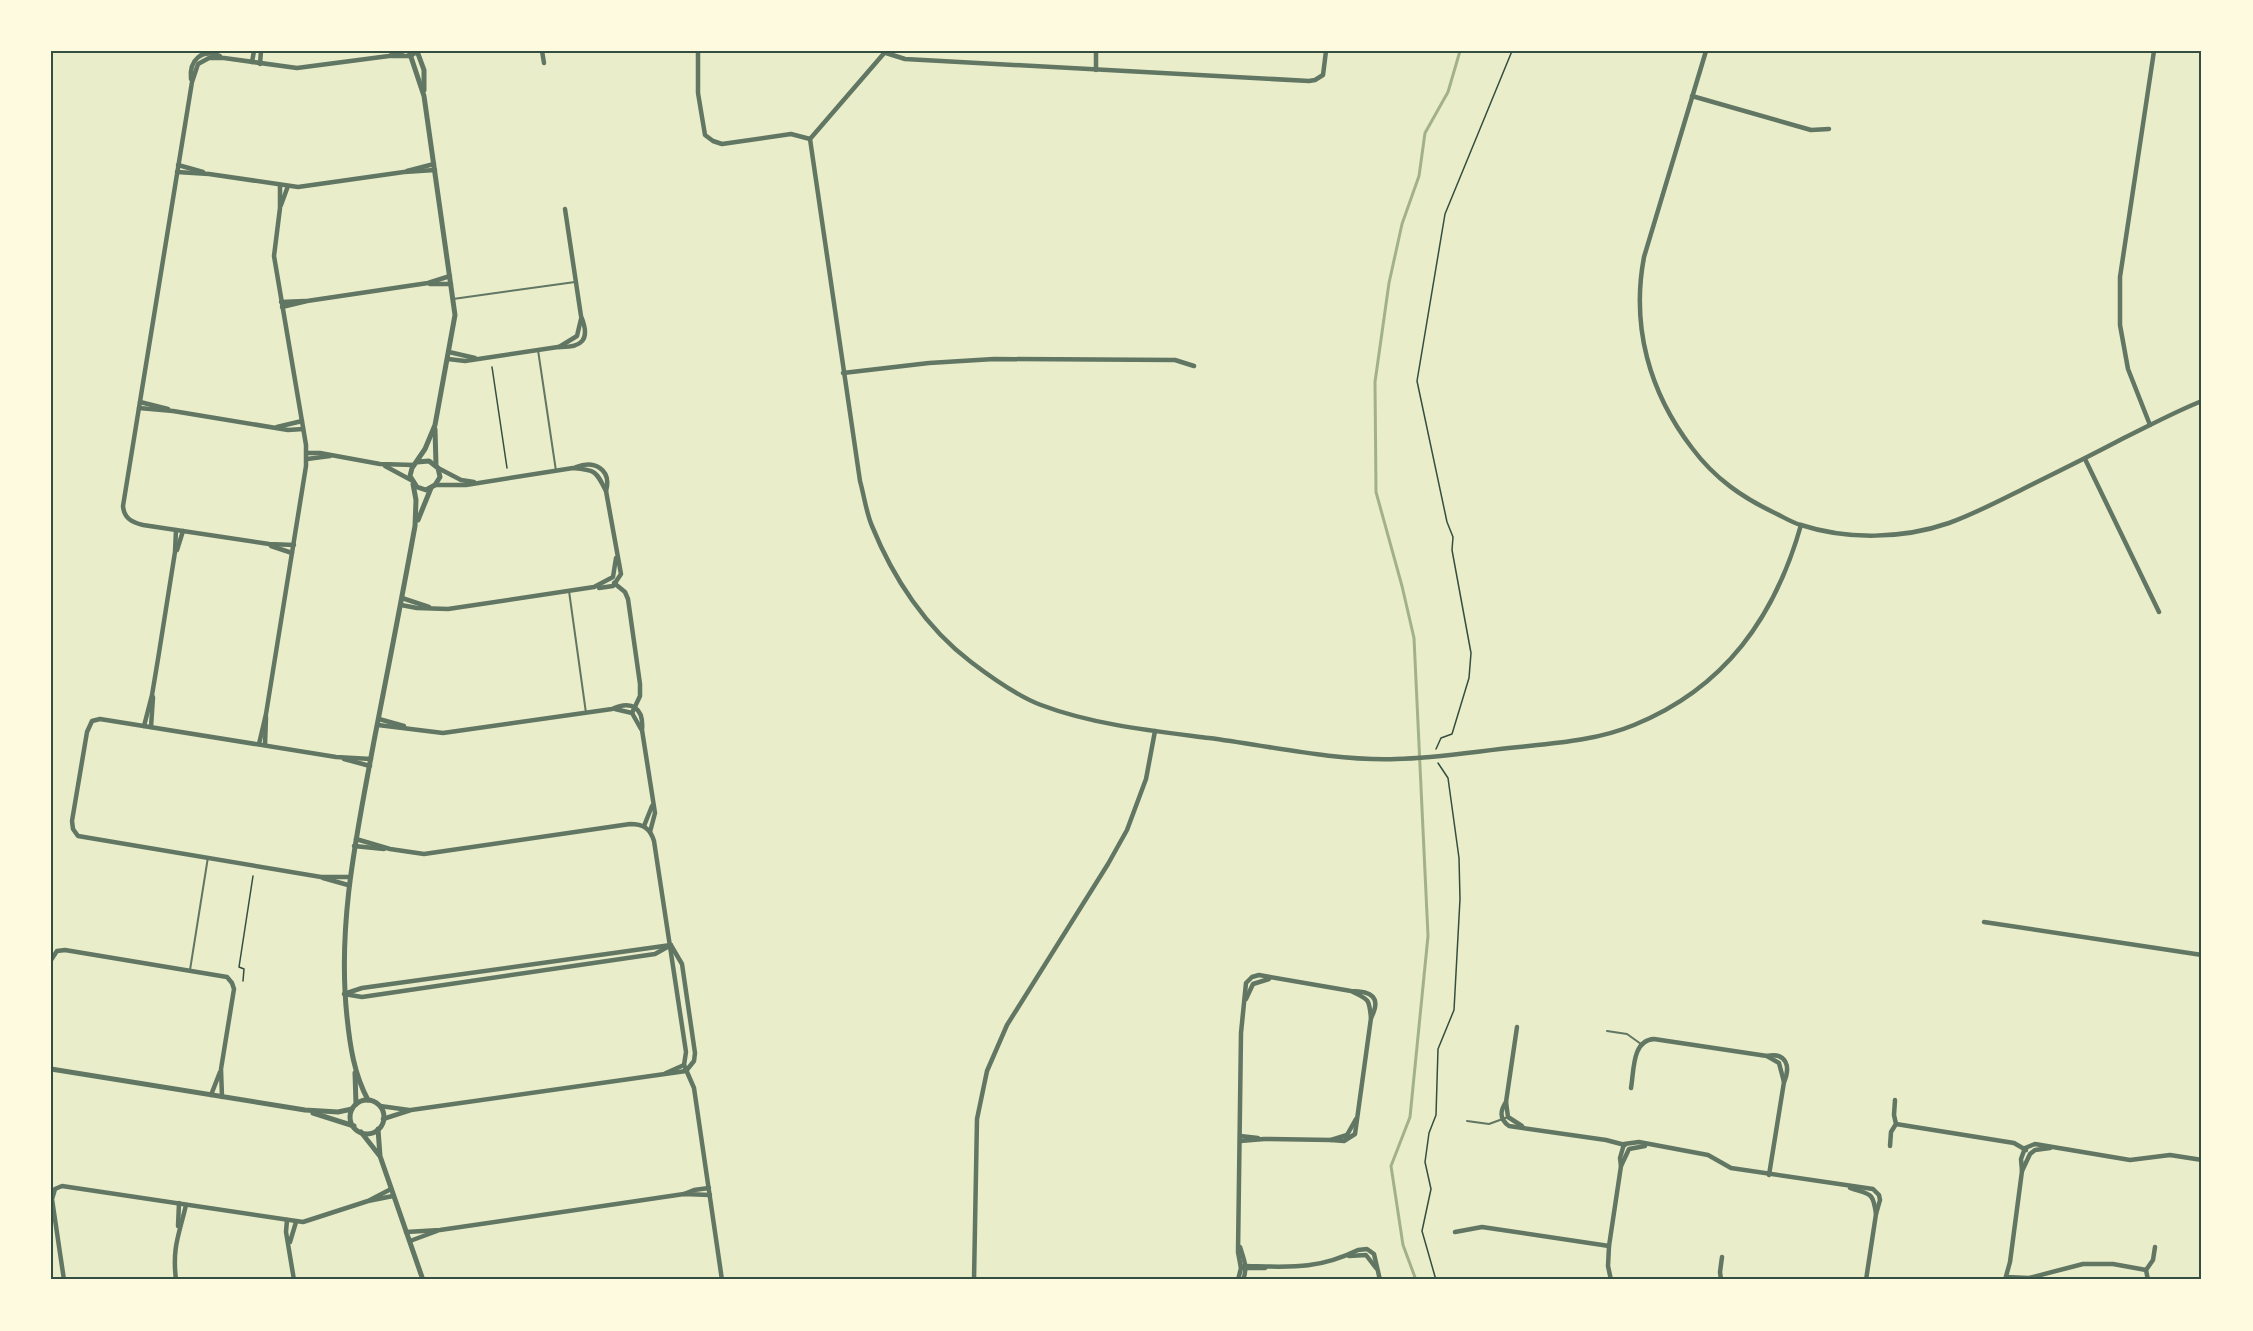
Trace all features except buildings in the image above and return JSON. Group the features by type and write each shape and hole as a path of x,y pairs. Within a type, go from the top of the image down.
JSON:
{"street":[{"path":"252,62 254,51"},
{"path":"260,64 261,51"},
{"path":"388,56 404,51"},
{"path":"542,51 544,63"},
{"path":"698,51 698,93 705,135 722,144 791,134 810,139"},
{"path":"1095,70 1096,51"},
{"path":"1326,51 1325,70 1321,78 1315,80 905,59 886,52 859,80 810,139 860,481 871,524 895,575 921,612 952,646 970,662 1040,705 1089,718 1155,731 1339,756 1396,759 1596,737 1635,725 1676,703 1708,682 1750,637 1774,599 1792,557 1801,525"},
{"path":"1706,51 1649,238 1640,275 1640,316 1649,371 1677,429 1696,454 1720,479 1747,500 1801,525 1842,534 1878,536 1915,531 1949,523 2202,401"},
{"path":"2150,425 2128,369 2120,326 2120,277 2154,51"},
{"path":"294,545 268,544 135,523 124,513 123,506 192,82 191,67 199,56 210,53 224,58 297,68 413,52 424,70 424,96 455,322 435,425 437,467 440,477 433,487 416,526"},
{"path":"1692,96 1811,130 1829,129"},
{"path":"178,165 209,174"},
{"path":"177,172 209,174 302,187 434,167"},
{"path":"258,744 266,714 307,456 274,250 280,208 280,185"},
{"path":"280,208 288,186"},
{"path":"448,359 465,361 558,347 577,336 581,316 565,209"},
{"path":"428,284 450,276"},
{"path":"282,305 428,284 451,284"},
{"path":"449,352 478,359"},
{"path":"843,373 929,363 994,359 1175,360 1194,366"},
{"path":"140,402 173,411"},
{"path":"139,408 173,411 288,430 303,429"},
{"path":"275,427 302,421"},
{"path":"354,1126 351,1118 354,1107 355,1068 344,994 344,930 348,885 416,526 416,500 411,472 435,425"},
{"path":"307,456 330,456 380,464 416,464 429,461 461,480 477,483"},
{"path":"2085,459 2159,612"},
{"path":"380,464 421,489 466,485 573,468 588,469 598,473 606,491 616,558 612,582"},
{"path":"151,727 153,695 176,552 176,530"},
{"path":"176,552 183,531"},
{"path":"268,544 292,553"},
{"path":"401,602 447,609 594,587 612,582"},
{"path":"612,582 628,599 641,691 632,713"},
{"path":"144,726 153,695"},
{"path":"378,722 432,733 448,733 612,709 623,705 635,708 642,717 655,818 650,832"},
{"path":"612,709 632,713 642,730"},
{"path":"265,745 266,714"},
{"path":"348,885 321,877 81,837 74,832 72,821 90,724 94,720 100,719 265,745 342,758 370,766"},
{"path":"974,1280 977,1119 987,1071 1007,1025 1108,864 1126,830 1146,779 1155,731"},
{"path":"342,758 371,759"},
{"path":"644,826 652,804"},
{"path":"356,839 390,849 424,854 630,824 644,826 650,832 654,841 687,1052 684,1065 694,1088 722,1280"},
{"path":"354,846 390,849"},
{"path":"321,877 349,877"},
{"path":"1984,922 2202,955"},
{"path":"344,994 362,988 654,945 670,945"},
{"path":"344,994 362,997 643,956 663,951 670,945"},
{"path":"361,1132 370,1133 378,1129 384,1119 411,1110 686,1071 694,1061 695,1053 682,964 670,945"},
{"path":"51,960 57,951 65,950 219,975 230,980 234,989 221,1069 222,1096"},
{"path":"1240,1139 1331,1140 1347,1135 1356,1118 1375,1004 1374,997 1369,993 1271,979 1253,984 1245,1002 1241,1033 1239,1244 1245,1267 1243,1280"},
{"path":"1517,1027 1506,1102 1508,1117 1525,1127"},
{"path":"1631,1088 1636,1053 1641,1044 1648,1040 1767,1056 1779,1063 1784,1082 1769,1174"},
{"path":"666,1073 684,1065"},
{"path":"355,1068 368,1100 380,1106 411,1110"},
{"path":"51,1069 305,1110 338,1112 368,1100"},
{"path":"211,1095 221,1069"},
{"path":"1890,1146 1891,1132 1896,1124 1895,1100"},
{"path":"1506,1102 1501,1113 1502,1119 1509,1126 1624,1144 1639,1142 1651,1146"},
{"path":"380,1106 384,1119"},
{"path":"305,1110 354,1126 380,1156"},
{"path":"1896,1124 2014,1143 2025,1148 2030,1154"},
{"path":"378,1129 380,1156 423,1280"},
{"path":"1624,1144 1629,1149"},
{"path":"1611,1280 1608,1266 1609,1246 1624,1144"},
{"path":"2146,1270 2113,1264 2083,1264 2029,1278 2006,1278 2022,1171 2021,1159 2025,1148 2035,1144 2130,1160 2170,1155 2202,1160"},
{"path":"1621,1166 1629,1149 1651,1146 1708,1155 1731,1168 1846,1186 1870,1194 1876,1214 1866,1280"},
{"path":"2022,1171 2030,1154 2035,1150 2053,1148"},
{"path":"64,1280 53,1204 53,1192 58,1187 69,1186 296,1222 311,1221 393,1196"},
{"path":"684,1194 709,1188"},
{"path":"368,1202 391,1189"},
{"path":"406,1232 440,1230 684,1194 710,1194"},
{"path":"176,1280 174,1257 179,1203"},
{"path":"178,1228 186,1205"},
{"path":"287,1220 286,1232 294,1280"},
{"path":"289,1244 296,1222"},
{"path":"1455,1232 1482,1227 1609,1246"},
{"path":"410,1241 440,1230"},
{"path":"2148,1280 2146,1270 2152,1260 2155,1247"},
{"path":"1245,1267 1309,1266 1347,1256 1366,1256 1377,1271 1380,1280"},
{"path":"1721,1280 1722,1257"},
{"path":"1238,1280 1245,1267"}],"lane":[{"path":"453,299 576,282"},
{"path":"538,350 556,471"},
{"path":"569,591 586,713"},
{"path":"190,970 208,857"},
{"path":"1607,1031 1627,1034 1641,1044"},
{"path":"1467,1121 1489,1124 1508,1117"}],"path":[{"path":"1436,1280 1422,1231 1431,1189 1425,1162 1429,1133 1436,1114 1438,1049 1454,1010 1460,899 1459,858 1448,778 1433,756 1441,738 1452,734 1469,678 1471,653 1452,550 1453,537 1447,522 1417,381 1445,214 1512,51"},
{"path":"492,367 507,468"},
{"path":"243,981 244,969 239,967 253,876"}],"waterway":[{"path":"1416,1280 1403,1245 1391,1166 1410,1117 1428,936 1414,638 1376,492 1375,382 1389,283 1402,224 1419,176 1425,133 1448,92 1460,51"}]}
